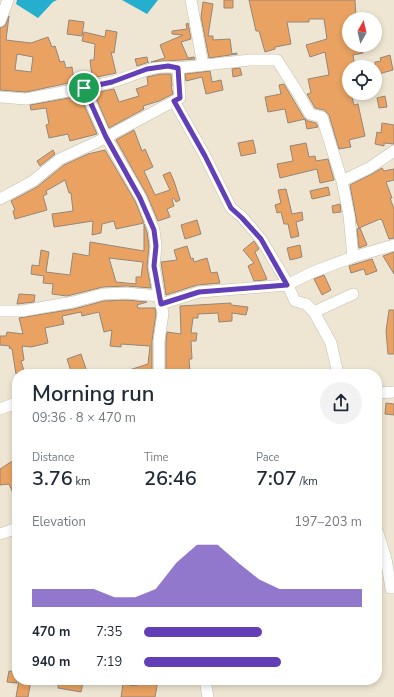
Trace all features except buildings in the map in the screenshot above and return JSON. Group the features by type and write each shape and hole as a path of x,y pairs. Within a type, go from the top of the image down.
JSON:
{"street":[{"path":"0,21 8,0"},
{"path":"191,0 203,65"},
{"path":"0,97 26,99 112,82 147,69 168,66 178,68 250,60 277,60 310,114 322,117 342,181 349,215 353,257"},
{"path":"0,199 33,181 60,159 106,137 180,98 178,68"},
{"path":"84,88 106,137 140,198 154,230 156,246 154,266 163,313 159,341 159,369"},
{"path":"174,101 205,156 231,208 261,239 295,301 306,304 314,312 331,343 337,369"},
{"path":"342,181 369,168 394,151"},
{"path":"0,311 22,311 72,302 103,294 126,293 160,300 199,292 287,285 313,272 394,244"},
{"path":"314,312 353,294"},
{"path":"382,393 394,392"},
{"path":"0,409 12,404"},
{"path":"0,534 12,530"},
{"path":"382,546 386,559 390,588 394,588"},
{"path":"206,685 208,697"}],"water":[{"path":"17,0 57,0 53,2 38,18 16,4"},
{"path":"122,0 158,0 147,14"}],"route":[{"path":"168,66 178,68 180,98 174,101 205,156 231,208 261,239 285,279 287,285 199,292 161,304 154,266 156,246 154,230 140,198 106,137 84,88 112,82 147,69 168,66"}]}
